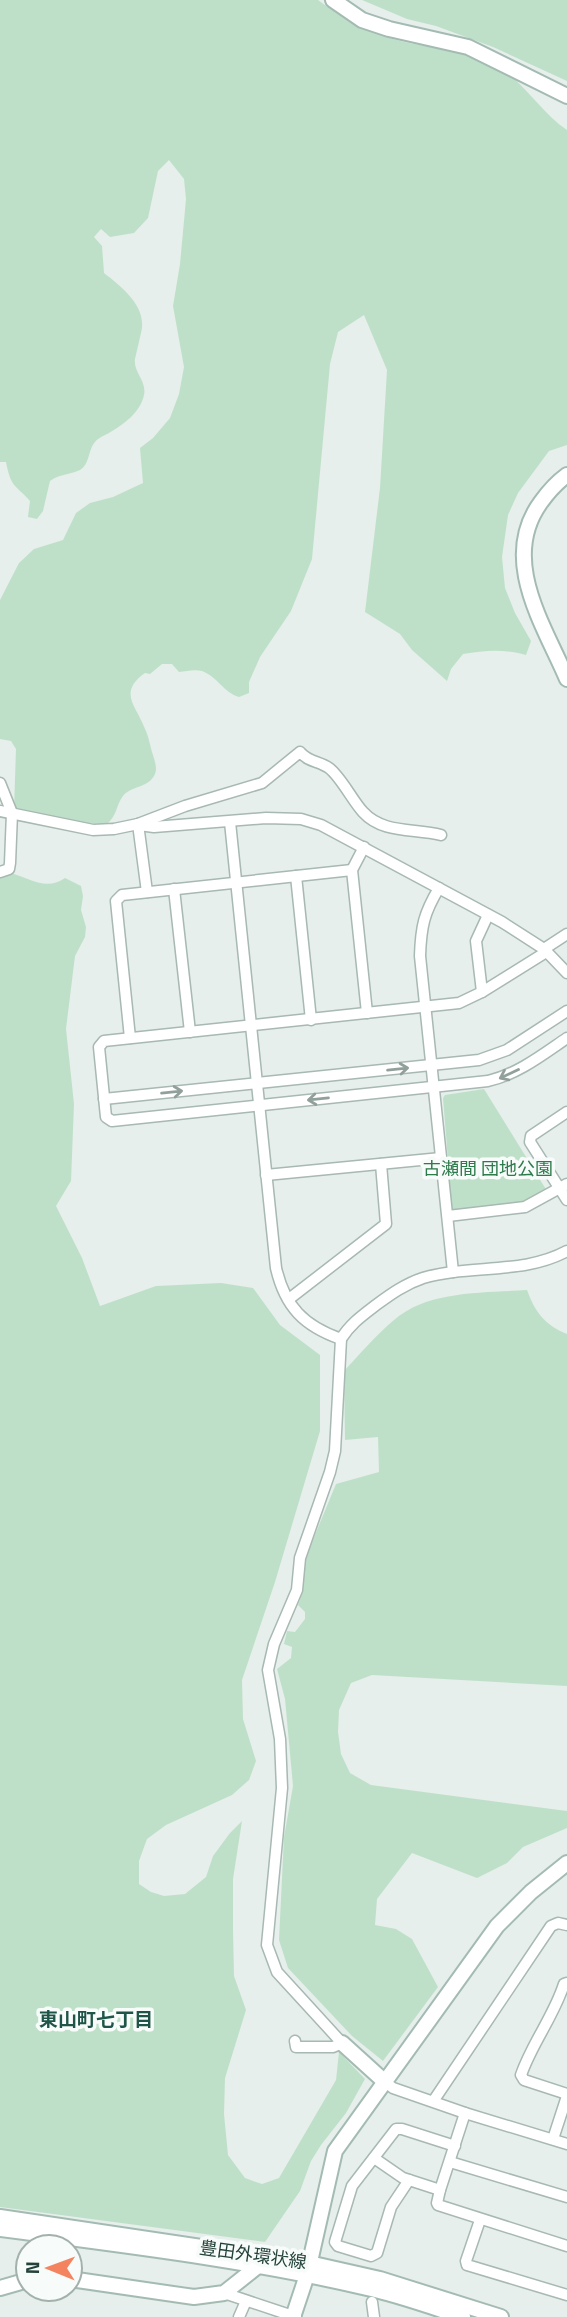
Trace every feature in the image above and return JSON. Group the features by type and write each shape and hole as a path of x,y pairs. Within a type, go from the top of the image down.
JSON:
{"street":[{"path":"333,0 362,20 468,47 567,96"},
{"path":"567,475 555,483 535,511 526,532 523,556 526,582 567,679"},
{"path":"0,811 100,831 138,824 185,806 262,783 300,752 306,759 329,768 368,816 391,829 423,830 441,835"},
{"path":"0,783 12,813 9,869 0,872"},
{"path":"138,824 155,827 266,818 301,819 321,825 488,915 544,949 567,973"},
{"path":"230,822 276,1268 294,1310 312,1326 341,1339"},
{"path":"138,824 147,892"},
{"path":"365,847 352,870 367,1013"},
{"path":"130,1038 116,901 122,895 352,870"},
{"path":"296,876 311,1020"},
{"path":"439,888 426,909 421,929 421,956 453,1272"},
{"path":"174,889 190,1032"},
{"path":"482,992 476,941 488,915"},
{"path":"567,934 544,949 543,954 459,1003 130,1038 99,1044 106,1117 112,1121 488,1081 507,1076 567,1038"},
{"path":"104,1099 480,1060 500,1053 567,1011"},
{"path":"567,1112 531,1136 530,1142 563,1186 567,1200"},
{"path":"266,1175 442,1158"},
{"path":"289,1299 386,1224 382,1164"},
{"path":"448,1216 525,1207 563,1186"},
{"path":"567,1251 545,1261 524,1265 453,1272 423,1278 392,1293 351,1324 341,1339 335,1451 300,1558 297,1590 274,1644 268,1670 281,1739 282,1788 267,1945 277,1972 342,2043 393,2088 567,2144"},
{"path":"84,2281 187,2297 224,2293 294,2317 335,2151 497,1926 516,1906 564,1870"},
{"path":"434,2100 551,1926 558,1923 567,1925"},
{"path":"552,2139 567,2095 524,2080 521,2074 557,2004 564,1984 567,1983"},
{"path":"295,2041 296,2047 333,2048 342,2043"},
{"path":"465,2113 440,2190 437,2203 440,2207 567,2246"},
{"path":"409,2180 391,2207 377,2253 371,2256 338,2246 335,2242 352,2186 396,2129 454,2146"},
{"path":"374,2158 409,2180 440,2190"},
{"path":"450,2162 567,2197"},
{"name":"豊田外環状線","path":"0,2217 380,2279 501,2317"},
{"path":"480,2220 467,2264 567,2295"},
{"name":"豊田外環状線","path":"0,2229 258,2266 308,2269 463,2317"},
{"path":"224,2293 258,2266"},
{"path":"239,2317 246,2301"},
{"path":"372,2302 374,2317"}],"green space":[{"path":"0,0 318,0 354,23 379,34 487,60 508,73 567,130 567,445 549,451 518,493 508,515 502,557 505,588 531,641 526,655 495,651 463,654 451,669 447,681 412,650 400,634 365,612 380,488 387,370 364,315 338,332 330,364 312,559 291,611 260,657 249,682 249,693 239,697 202,671 179,672 172,664 162,664 137,680 131,693 148,735 155,773 147,783 123,796 107,824 85,823 14,810 16,749 11,741 0,739 0,600 19,563 34,549 63,540 76,513 90,503 113,497 143,483 140,448 153,438 170,418 179,394 184,367 173,306 186,199 184,179 169,160 158,171 148,218 134,233 110,237 101,229 94,237 102,246 104,273 132,298 141,315 141,333 135,364 144,385 144,395 131,417 95,442 80,470 50,481 43,511 37,519 28,517 30,501 12,481 6,462 0,462"},
{"path":"362,0 567,0 567,81 493,47 436,26 407,19"},
{"path":"11,873 45,884 65,878 81,886 85,937 75,956 66,1029 74,1104 71,1181 56,1206 82,1258 100,1306 156,1286 221,1283 253,1288 280,1325 320,1355 320,1431 275,1582 242,1680 243,1719 256,1761 249,1780 232,1795 166,1825 147,1839 139,1861 139,1884 164,1896 185,1894 206,1877 213,1856 242,1821 233,1879 233,1931 234,1976 246,2010 225,2078 224,2114 228,2155 245,2178 262,2184 279,2178 336,2080 339,2052 365,2079 346,2113 311,2161 300,2191 265,2242 0,2207 0,875"},
{"name":"古瀬間 団地公園","path":"484,1089 547,1191 526,1202 455,1212 452,1209 443,1098 445,1095"},
{"path":"527,1290 542,1317 567,1334 567,1686 372,1675 351,1683 339,1710 338,1732 341,1754 350,1773 371,1785 567,1811 567,1828 523,1847 507,1863 477,1878 412,1853 377,1899 375,1925 396,1929 412,1939 438,1987 383,2061 352,2036 288,1968 279,1940 284,1837 293,1786 285,1699 277,1669 291,1658 292,1647 284,1644 287,1631 295,1632 305,1619 305,1612 298,1605 303,1591 305,1559 336,1484 379,1472 378,1437 345,1440 344,1371 394,1320 423,1303 458,1295"}],"district":[{"name":"東山町七丁目","path":"96,2019"}]}
